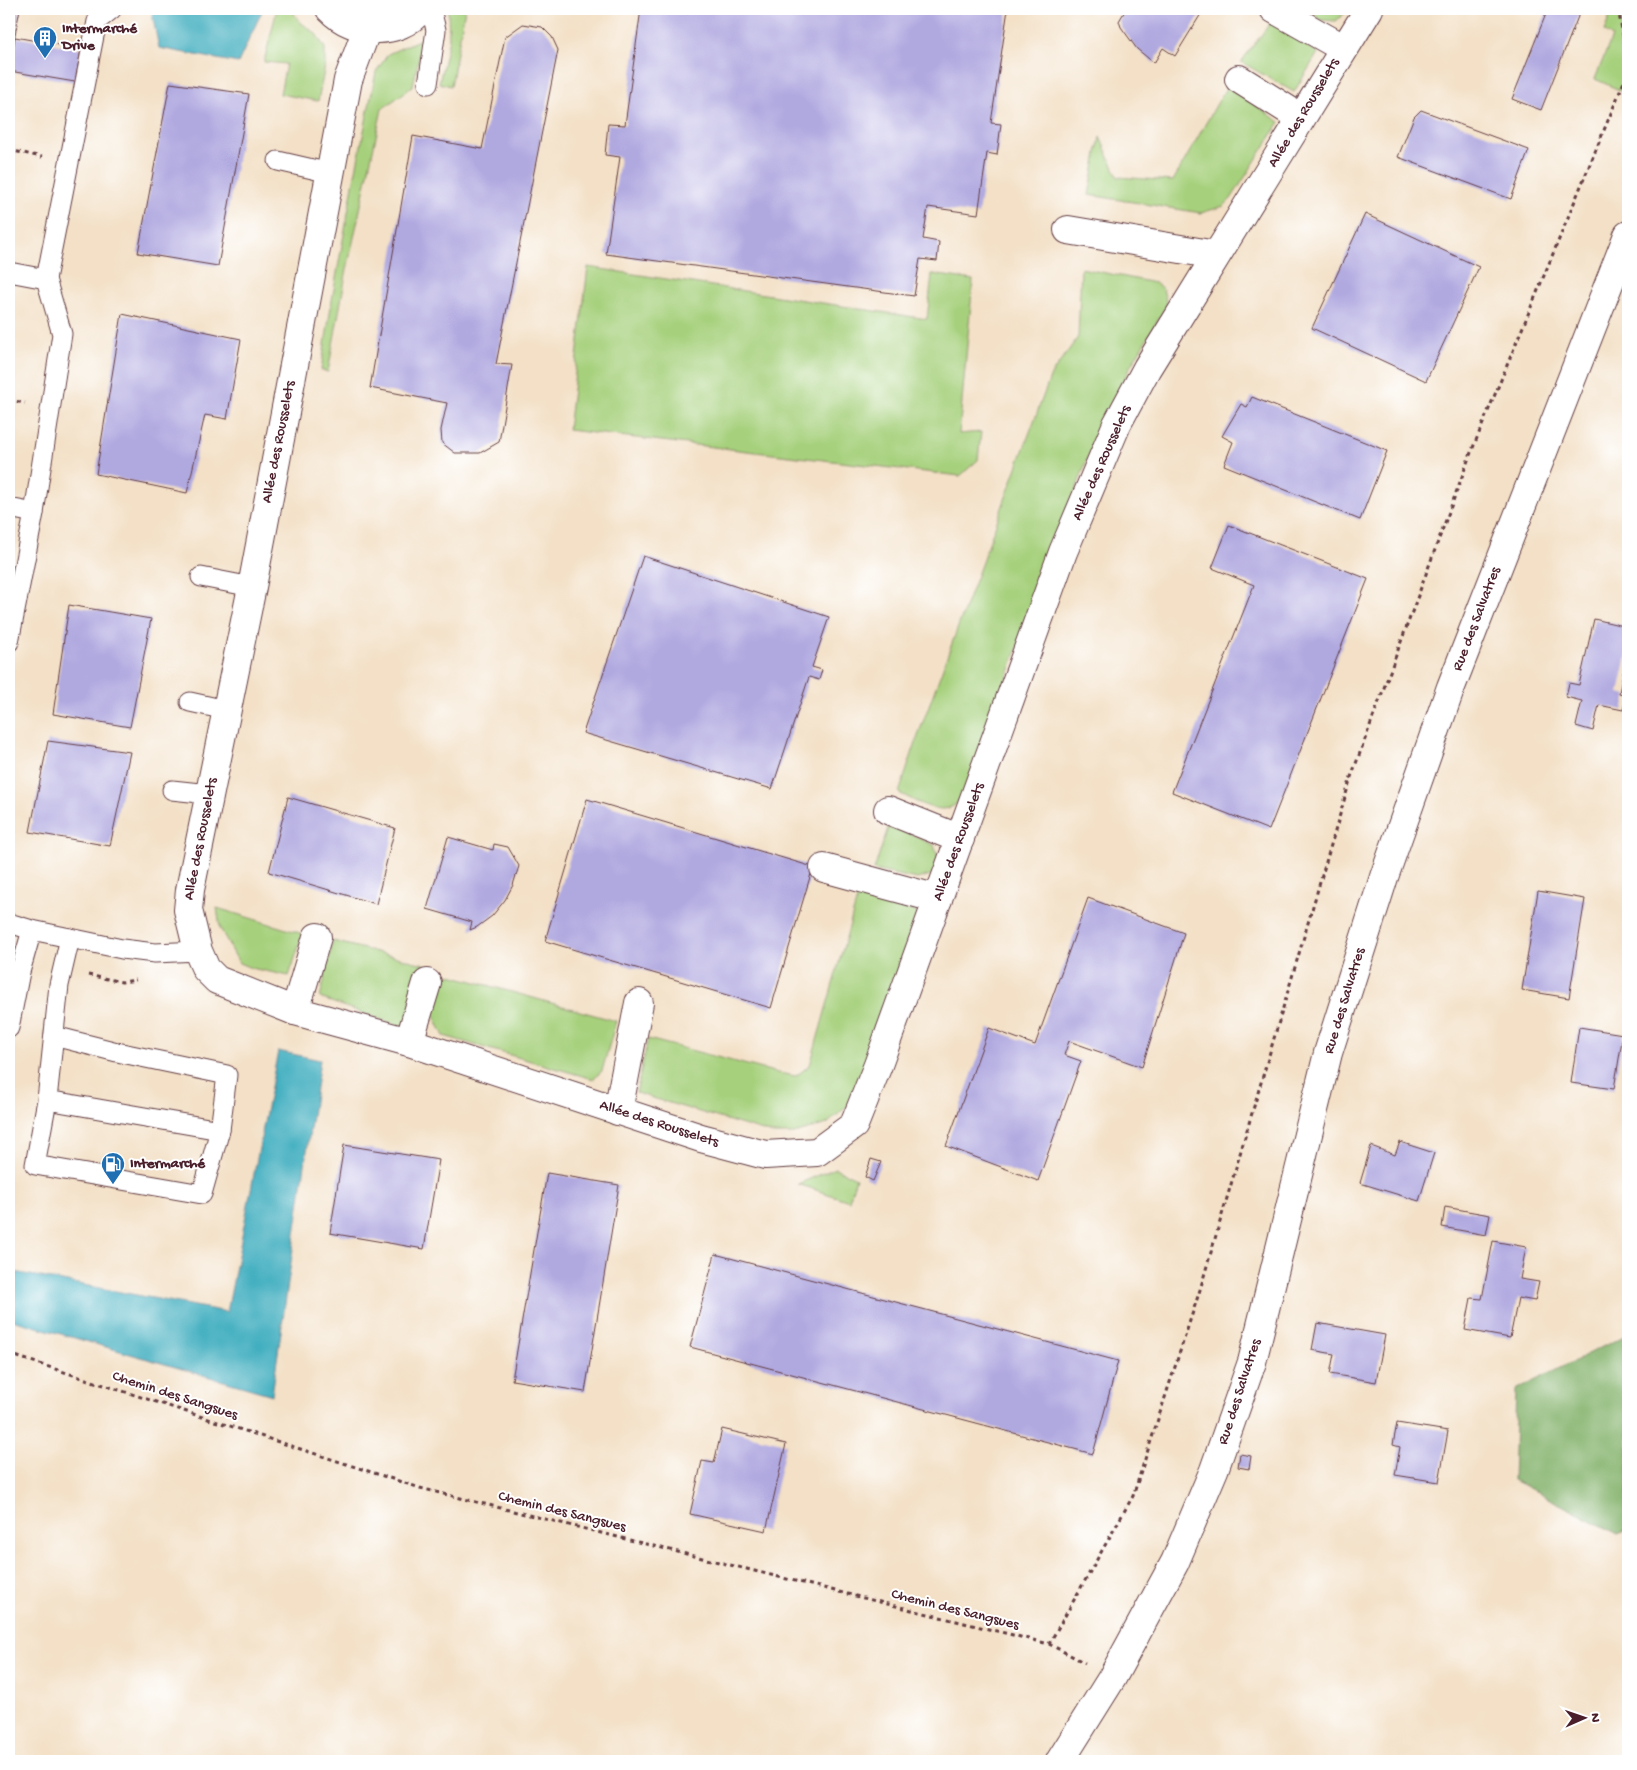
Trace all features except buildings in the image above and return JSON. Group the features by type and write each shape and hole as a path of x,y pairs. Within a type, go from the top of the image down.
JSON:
{"street":[{"path":"330,9 348,23 367,29 385,29 403,23 421,9"},
{"path":"1274,9 1343,48"},
{"name":"Allée des Rousselets","path":"367,29 348,80 252,586 209,794 188,910 198,951 206,969 217,980 295,1011 409,1042 701,1138 762,1165 817,1152 854,1124 878,1065 1063,552 1117,424 1147,368 1343,48 1369,9"},
{"path":"1239,79 1301,118"},
{"path":"1068,230 1216,255"},
{"name":"Rue des Salvatres","path":"1060,1761 1112,1678 1175,1562 1214,1470 1252,1362 1328,1053 1384,877 1451,687 1628,234"},
{"path":"888,810 960,839"},
{"path":"824,868 938,899"},
{"path":"295,1011 316,937"},
{"path":"409,1042 427,983"},
{"path":"618,1111 639,1003"}],"lane":[{"path":"9,642 13,596 34,512 62,334 46,279 97,21 112,9"},
{"path":"428,84 436,30 431,9"},
{"path":"278,161 330,173"},
{"path":"9,272 46,279"},
{"path":"9,508 34,512"},
{"path":"201,577 252,586"},
{"path":"190,702 226,710"},
{"path":"172,790 209,794"},
{"path":"9,923 32,930 122,949 155,953 198,951"},
{"path":"9,1028 20,972 32,930"},
{"path":"54,1036 117,1052 227,1075 220,1130 202,1194 35,1165 47,1100 59,985 70,938"},
{"path":"47,1100 220,1130"}],"path":[{"path":"1618,9 1628,60"},
{"path":"1049,1644 1132,1496 1199,1293 1350,777 1470,455 1628,72"},
{"path":"59,985 83,990 84,974 122,982 139,980"},
{"name":"Chemin des Sangsues","path":"9,1354 420,1488 1049,1644 1112,1678"}],"green space":[{"path":"277,9 291,9 299,21 316,34 325,48 325,66 318,101 280,94 286,64 264,62"},
{"path":"448,9 465,9 451,86 439,83 449,39"},
{"path":"1306,9 1350,9 1336,21 1321,20"},
{"path":"1613,9 1628,9 1628,92 1626,93 1595,79 1612,37 1604,31"},
{"path":"1271,22 1318,53 1294,92 1241,62"},
{"path":"423,38 413,86 382,109 346,274 328,372 321,370 354,180 376,72 388,54"},
{"path":"1227,86 1280,122 1231,199 1224,206 1201,213 1089,195 1100,137 1118,177 1173,181"},
{"path":"588,267 927,319 932,274 973,280 959,434 981,432 978,460 960,476 568,430"},
{"path":"1081,268 1155,283 1163,289 1167,305 1130,367 1088,457 965,791 958,802 952,807 945,809 929,806 899,793 920,730 1051,375 1078,337"},
{"path":"889,825 934,845 939,861 934,874 917,879 874,870"},
{"path":"859,892 918,913 852,1102 827,1124 794,1134 773,1134 636,1093 648,1039 796,1076 810,1065"},
{"path":"217,908 303,934 289,976 251,968 239,963 220,928"},
{"path":"333,941 424,964 413,1017 402,1027 320,998"},
{"path":"440,972 616,1021 602,1071 593,1079 444,1036 433,1014"},
{"path":"835,1168 856,1178 849,1201 798,1184"},
{"path":"1628,1334 1628,1530 1618,1534 1513,1480 1516,1390"}],"water":[{"path":"154,9 263,9 238,63 159,48 152,14"},
{"path":"278,1051 320,1060 272,1395 9,1319 9,1271 227,1312"}],"place":[{"name":"Intermarché Drive","path":"45,59"},
{"name":"Intermarché","path":"113,1185"}]}
